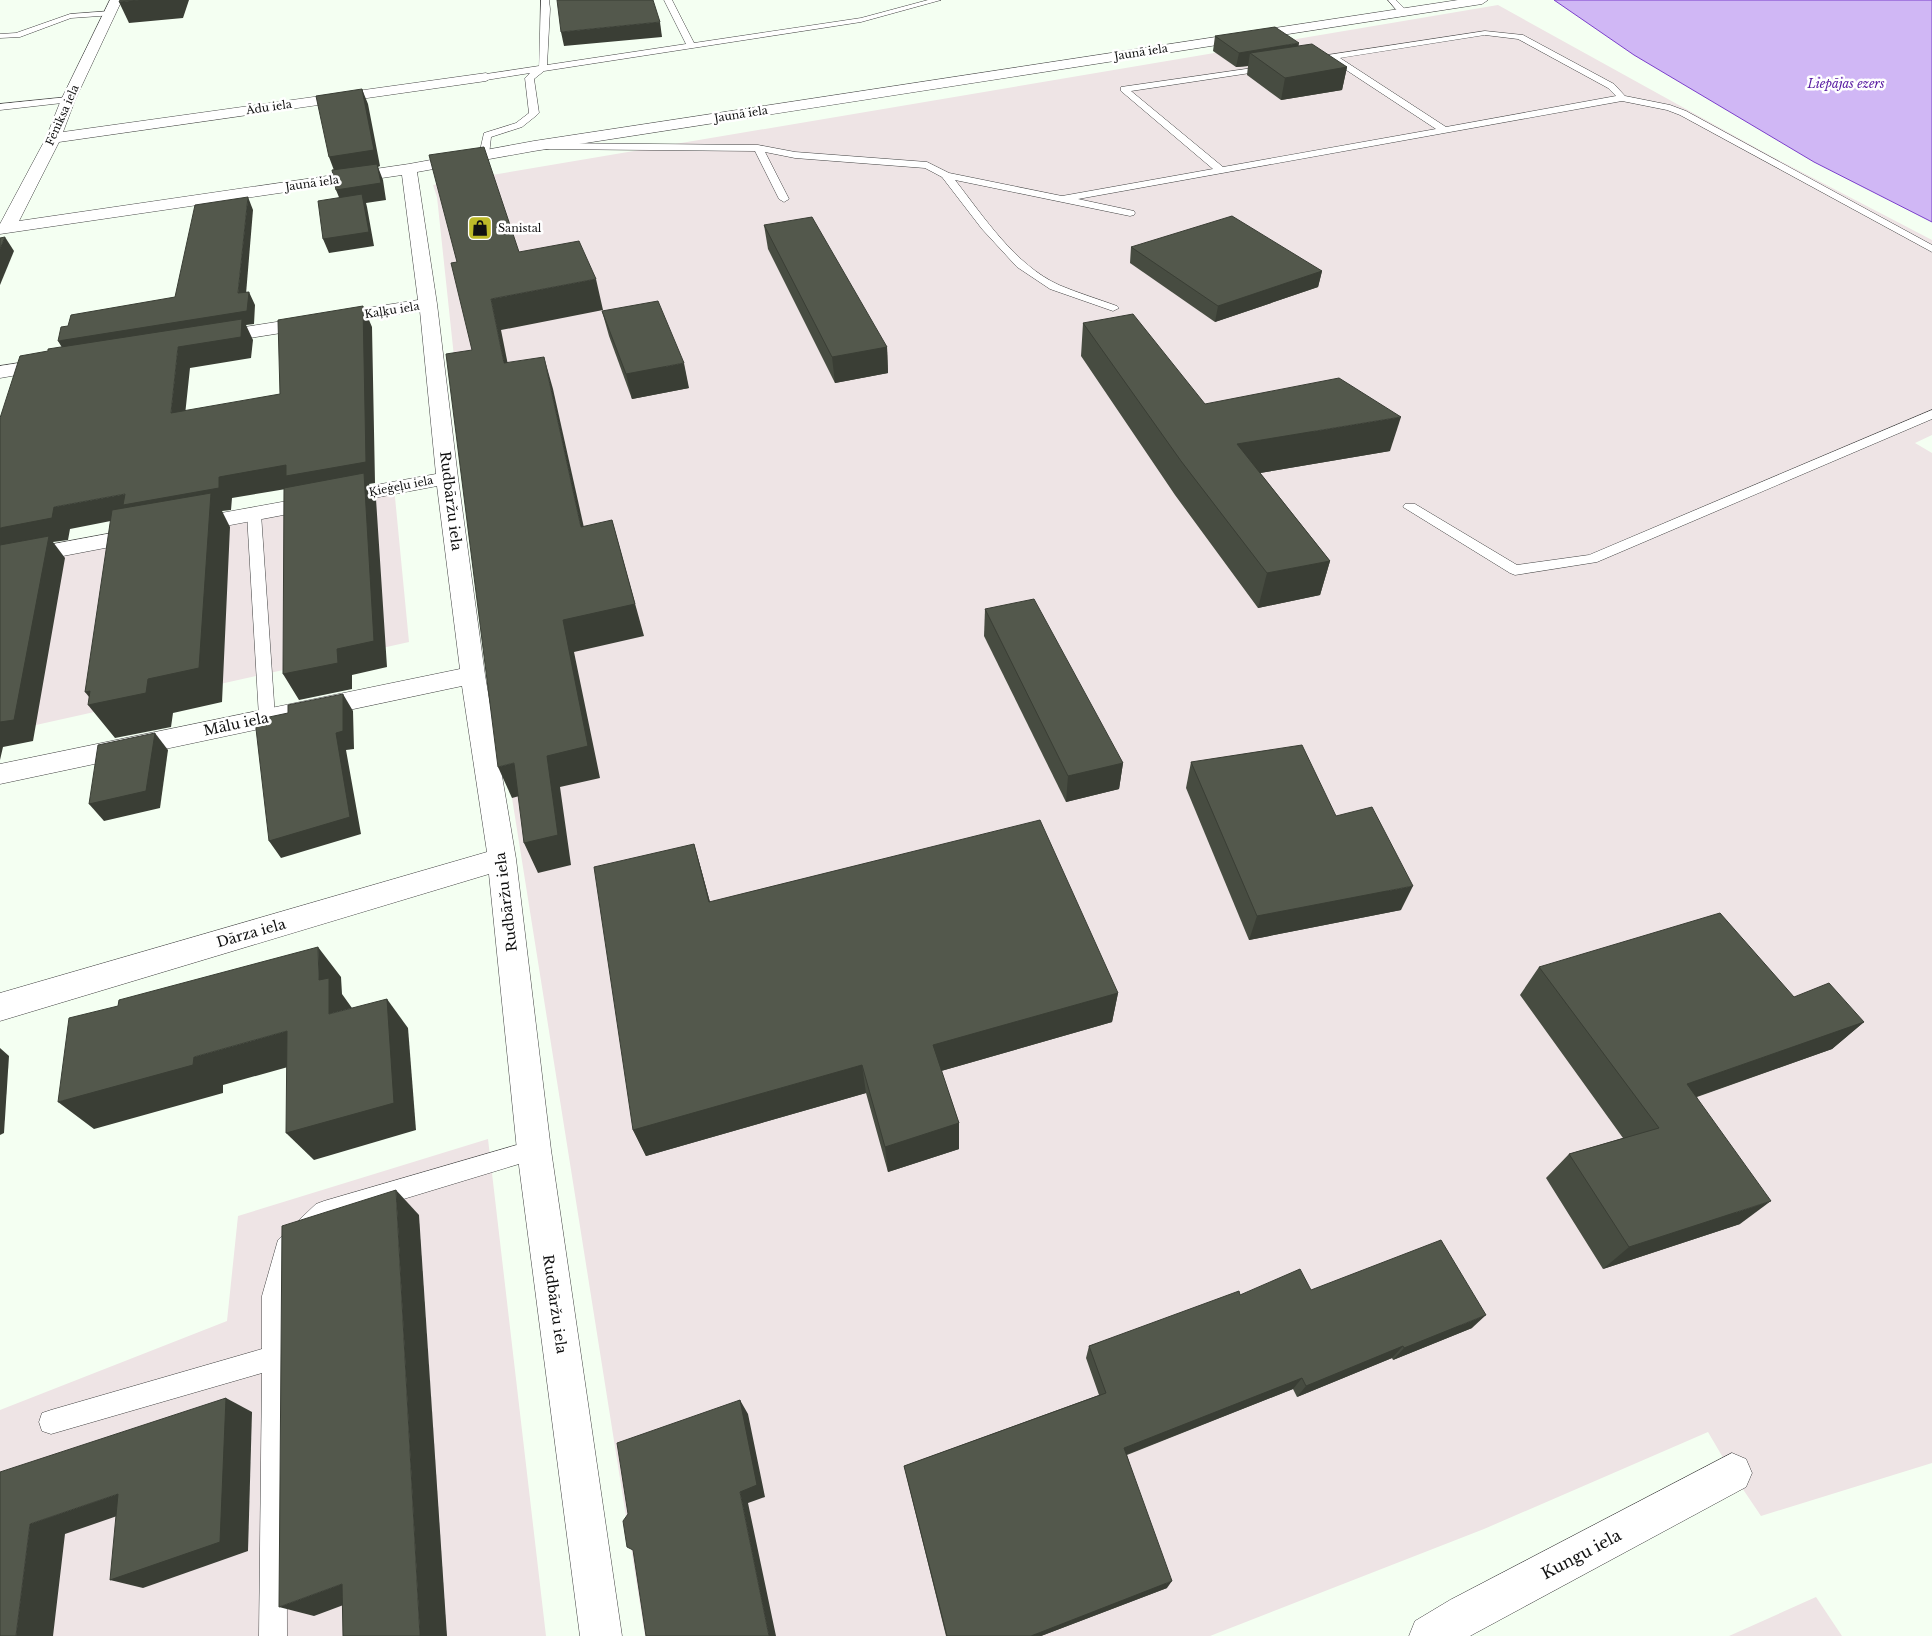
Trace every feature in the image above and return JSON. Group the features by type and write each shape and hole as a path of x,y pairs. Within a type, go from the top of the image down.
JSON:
{"street":[{"name":"Jaunā iela","path":"3,229 409,169 534,146 1482,0"},
{"name":"Fēniksa iela","path":"3,229 53,138 68,100 113,6"},
{"name":"Ādu iela","path":"53,138 486,77"},
{"name":"Rudbāržu iela","path":"409,169 428,304 447,478 473,675 502,859 534,1150 601,1636"},
{"name":"Kaļķu iela","path":"195,341 428,304"},
{"path":"0,372 68,361"},
{"name":"Ķieģeļu iela","path":"0,561 447,478"},
{"name":"Mālu iela","path":"0,774 473,675"},
{"name":"Dārza iela","path":"0,1007 502,859"},
{"name":"Kungu iela","path":"1430,1636 1465,1615 1732,1473"}],"lane":[{"path":"668,0 691,46"},
{"path":"486,77 861,20 937,0"},
{"path":"1392,0 1403,12"},
{"path":"543,67 545,4 556,8"},
{"path":"0,36 17,35 70,16 113,6"},
{"path":"1302,62 1485,33 1520,37 1611,86 1622,98"},
{"path":"1332,57 1444,130"},
{"path":"1221,170 1124,89 1282,65"},
{"path":"484,155 487,135 529,120 534,113 529,78 543,67"},
{"path":"1062,199 1622,98 1670,108 1683,113 1932,250"},
{"path":"0,107 68,100"},
{"path":"534,146 758,148 795,155 927,165 946,175 1130,213"},
{"path":"758,148 784,199"},
{"path":"946,175 986,227 1021,266 1054,287 1113,308"},
{"path":"1410,507 1515,570 1592,559 1932,414"},
{"path":"254,514 267,717"},
{"path":"273,1636 274,1296 286,1248 324,1212 534,1150"},
{"path":"51,1422 274,1357"}],"shaded area":[{"path":"1498,5 1771,156 1932,240 1932,435 1915,443 1932,453 1932,1463 1761,1516 1732,1473 1708,1432 1484,1529 1210,1636 645,1636 512,798 457,385 437,197 433,185"},
{"path":"394,487 409,642 0,733 0,564"},
{"path":"488,1139 546,1636 0,1636 0,1410 227,1321 238,1216"},
{"path":"1816,1597 1842,1636 1729,1636"}],"water":[{"name":"Liepājas ezers","path":"1554,0 1932,0 1932,222 1814,162 1634,55"}],"building":[{"path":"120,0 139,0 119,2"},
{"path":"557,0 653,0 660,22 561,32"},
{"path":"1275,27 1299,43 1239,53 1215,36"},
{"path":"1312,44 1347,67 1285,78 1250,53"},
{"path":"362,89 374,150 329,157 316,96"},
{"path":"484,147 519,252 579,241 596,279 491,299 504,363 544,357 581,527 612,520 635,604 563,620 588,746 547,756 558,835 524,843 514,763 498,767 446,354 472,350 451,263 457,262 429,155"},
{"path":"377,164 381,183 336,190 332,170"},
{"path":"362,194 369,232 323,239 318,201"},
{"path":"248,197 238,293 249,292 247,311 58,341 61,327 68,326 71,315 175,297 195,205"},
{"path":"1232,216 1322,271 1218,306 1131,247"},
{"path":"812,217 887,347 832,357 764,225"},
{"path":"5,237 0,249 0,238"},
{"path":"658,301 684,363 626,374 602,311"},
{"path":"363,306 366,462 286,476 286,465 219,477 219,488 123,505 125,494 54,507 52,518 0,528 0,418 20,356 48,351 48,349 242,319 241,337 178,347 171,413 280,394 278,320"},
{"path":"1133,314 1205,404 1339,378 1401,417 1237,444 1330,561 1267,573 1181,461 1083,323"},
{"path":"364,473 374,641 337,649 338,663 283,674 284,488"},
{"path":"211,493 199,668 148,679 146,693 88,705 90,691 85,692 112,510"},
{"path":"49,536 14,720 0,722 0,545"},
{"path":"1034,599 1123,763 1068,776 985,609"},
{"path":"343,694 343,731 336,733 350,817 269,841 255,720 288,713 288,705"},
{"path":"155,733 146,791 89,804 98,745"},
{"path":"1302,745 1336,816 1372,807 1413,886 1257,916 1191,762"},
{"path":"1040,820 1118,993 933,1045 959,1123 885,1147 862,1065 633,1130 594,867 694,844 709,902"},
{"path":"1720,913 1794,997 1829,983 1864,1022 1687,1084 1771,1201 1629,1247 1569,1154 1659,1128 1539,967"},
{"path":"318,947 319,980 329,978 329,1014 387,999 394,1103 286,1133 287,1031 194,1057 193,1065 58,1102 69,1018 118,1006 119,1000"},
{"path":"396,1190 420,1636 343,1636 342,1584 279,1607 282,1226"},
{"path":"1441,1240 1486,1315 1404,1348 1403,1346 1306,1386 1302,1378 1124,1448 1172,1581 1031,1636 947,1636 904,1466 1106,1393 1089,1346 1239,1291 1240,1295 1300,1269 1311,1290"},
{"path":"226,1398 220,1542 110,1580 118,1494 30,1524 16,1636 0,1636 0,1472"},
{"path":"740,1400 757,1485 740,1492 769,1636 646,1636 633,1550 627,1547 623,1521 628,1514 617,1443"}],"place":[{"name":"Sanistal","path":"480,228"}]}
